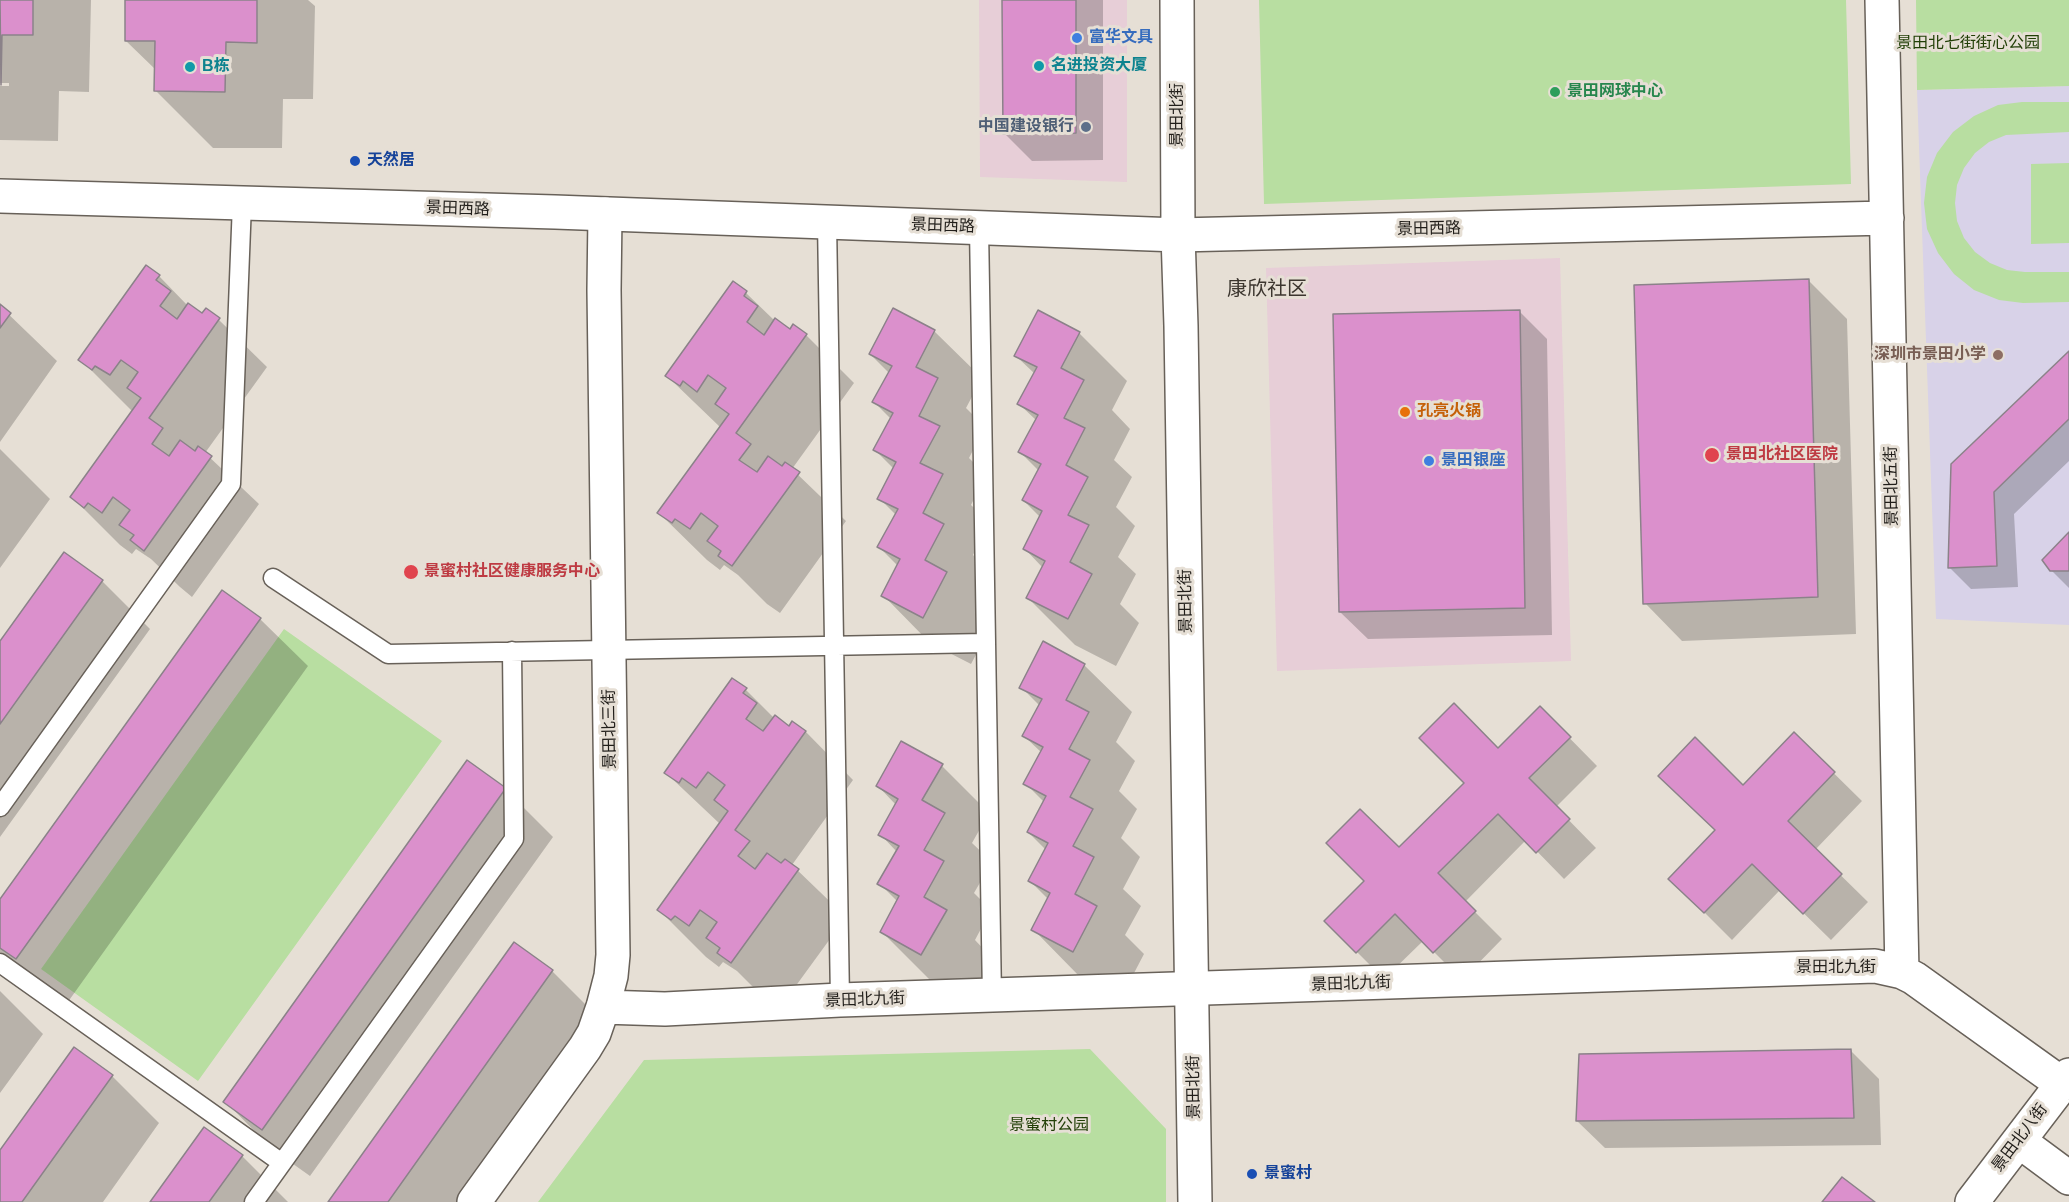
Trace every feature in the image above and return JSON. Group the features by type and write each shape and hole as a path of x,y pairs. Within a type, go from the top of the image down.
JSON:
{"street":[{"name":"景田北街","path":"1178,0 1178,235 1195,1202"},
{"name":"景田北五街","path":"1882,0 1902,972"},
{"name":"景田西路","path":"0,196 605,214 1178,235 1887,218"},
{"name":"景田北三街","path":"474,1202 575,1065 594,1033 611,976 613,955 604,290 605,214"},
{"name":"景田北九街","path":"603,1007 665,1009 840,1000 992,997 1875,966 1902,972 2066,1079"},
{"name":"景田北八街","path":"1972,1202 2066,1079"},
{"path":"2019,1141 2069,1178"}],"lane":[{"path":"0,807 231,484 242,203"},
{"path":"827,222 840,1000"},
{"path":"979,228 992,997"},
{"path":"273,578 388,654 986,643"},
{"path":"254,1202 514,839 512,651"},
{"path":"0,963 282,1163"}],"shaded area":[{"name":"名进投资大厦","path":"979,0 1127,0 1127,182 980,177"},
{"name":"深圳市景田小学","path":"2069,86 2069,625 1936,619 1917,90"},
{"name":"景田银座","path":"1560,258 1571,661 1277,671 1266,268"}],"green space":[{"name":"景田网球中心","path":"1259,0 1846,0 1851,184 1264,204"},
{"name":"景田北七街街心公园","path":"1916,0 2069,0 2069,86 1917,90"},
{"path":"2022,102 2069,102 2069,132 2006,135 1989,142 1975,153 1964,168 1957,185 1955,203 1957,221 1964,238 1975,252 1990,263 2007,270 2069,272 2069,302 2023,303 1999,300 1974,290 1954,274 1938,253 1927,229 1924,203 1927,177 1937,153 1953,132 1974,116 1998,105"},
{"path":"2069,163 2069,243 2031,244 2031,164"},
{"path":"284,629 442,741 198,1081 41,969"},
{"name":"景蜜村公园","path":"1090,1049 1166,1129 1166,1202 538,1202 644,1060"}],"building":[{"path":"0,0 33,0 33,35 2,35 1,85"},
{"name":"B栋","path":"125,0 257,0 257,43 226,42 225,92 154,91 155,41 125,41"},
{"name":"名进投资大厦","path":"1002,0 1076,0 1076,133 1003,134"},
{"path":"146,265 160,275 156,280 171,291 160,306 177,319 188,303 202,313 206,308 220,318 149,418 163,428 152,444 169,456 180,440 195,451 198,446 212,456 144,551 130,540 134,535 119,525 130,510 113,497 102,513 88,503 84,508 70,497 141,398 127,388 138,372 121,360 110,375 95,366 92,370 78,360"},
{"path":"1809,279 1818,597 1643,604 1634,285"},
{"path":"733,281 747,291 744,296 758,306 747,322 764,335 775,318 790,329 793,324 807,334 736,433 751,444 739,460 757,472 768,456 782,466 785,462 800,472 732,566 718,556 721,551 707,541 718,526 701,513 690,529 675,519 672,523 657,513 729,414 715,404 726,388 708,375 697,392 683,381 680,386 665,376"},
{"path":"0,304 11,313 0,328"},
{"path":"893,308 935,330 916,367 938,378 919,416 940,426 920,463 943,474 923,513 944,524 925,560 947,572 923,618 881,596 900,559 877,547 898,509 877,499 896,462 873,450 893,413 872,402 892,366 869,354"},
{"path":"1038,310 1080,332 1061,368 1084,380 1064,418 1085,428 1066,465 1088,477 1068,515 1089,525 1070,562 1092,574 1068,619 1026,598 1045,561 1023,549 1042,511 1022,500 1041,464 1018,452 1038,415 1017,404 1037,367 1014,356"},
{"name":"景田银座","path":"1520,310 1525,608 1339,612 1333,314"},
{"path":"2069,351 2069,419 1994,492 1997,566 1948,568 1951,464"},
{"path":"2069,532 2069,571 2050,571 2042,560"},
{"path":"64,552 103,580 0,724 0,641"},
{"path":"222,590 261,618 16,959 0,948 0,899"},
{"path":"1043,641 1085,664 1066,700 1089,712 1069,749 1090,760 1070,797 1093,809 1073,846 1094,857 1075,894 1097,906 1073,952 1031,930 1050,893 1028,881 1048,843 1027,832 1046,796 1023,784 1043,747 1022,736 1042,699 1019,688"},
{"path":"732,678 747,688 743,693 757,703 746,719 763,731 775,715 789,726 792,721 806,731 735,830 750,841 738,856 755,869 767,853 781,863 785,859 799,869 731,963 717,953 720,948 706,938 717,922 700,910 689,926 675,916 671,920 657,910 728,811 714,800 725,785 708,772 696,788 682,778 679,783 664,773"},
{"path":"1454,703 1498,748 1540,706 1571,737 1529,778 1570,819 1536,853 1498,814 1438,873 1476,911 1433,953 1395,914 1356,953 1324,921 1364,881 1326,843 1360,809 1399,847 1464,783 1419,738"},
{"path":"1794,732 1835,772 1788,821 1842,874 1803,914 1752,864 1704,913 1668,879 1715,830 1658,776 1695,737 1743,785"},
{"path":"901,741 943,764 922,800 945,813 924,850 944,861 924,897 947,910 921,955 880,932 899,896 877,884 899,846 878,835 898,799 876,786"},
{"path":"467,760 506,788 262,1130 223,1102"},
{"path":"514,942 553,970 388,1202 328,1202"},
{"path":"74,1047 113,1075 22,1202 0,1202 0,1150"},
{"path":"1851,1049 1854,1118 1576,1121 1579,1054"},
{"path":"204,1127 243,1155 209,1202 150,1202"},
{"path":"1842,1177 1875,1202 1822,1202"}],"place":[{"name":"富华文具","path":"1077,38"},
{"name":"名进投资大厦","path":"1039,66"},
{"name":"B栋","path":"190,67"},
{"name":"景田网球中心","path":"1555,92"},
{"name":"中国建设银行","path":"1086,127"},
{"name":"天然居","path":"355,161"},
{"name":"深圳市景田小学","path":"1998,355"},
{"name":"孔亮火锅","path":"1405,412"},
{"name":"景田北社区医院","path":"1712,455"},
{"name":"景田银座","path":"1429,461"},
{"name":"景蜜村社区健康服务中心","path":"411,572"},
{"name":"景蜜村","path":"1252,1174"}],"district":[{"name":"康欣社区","path":"1267,289"}]}
